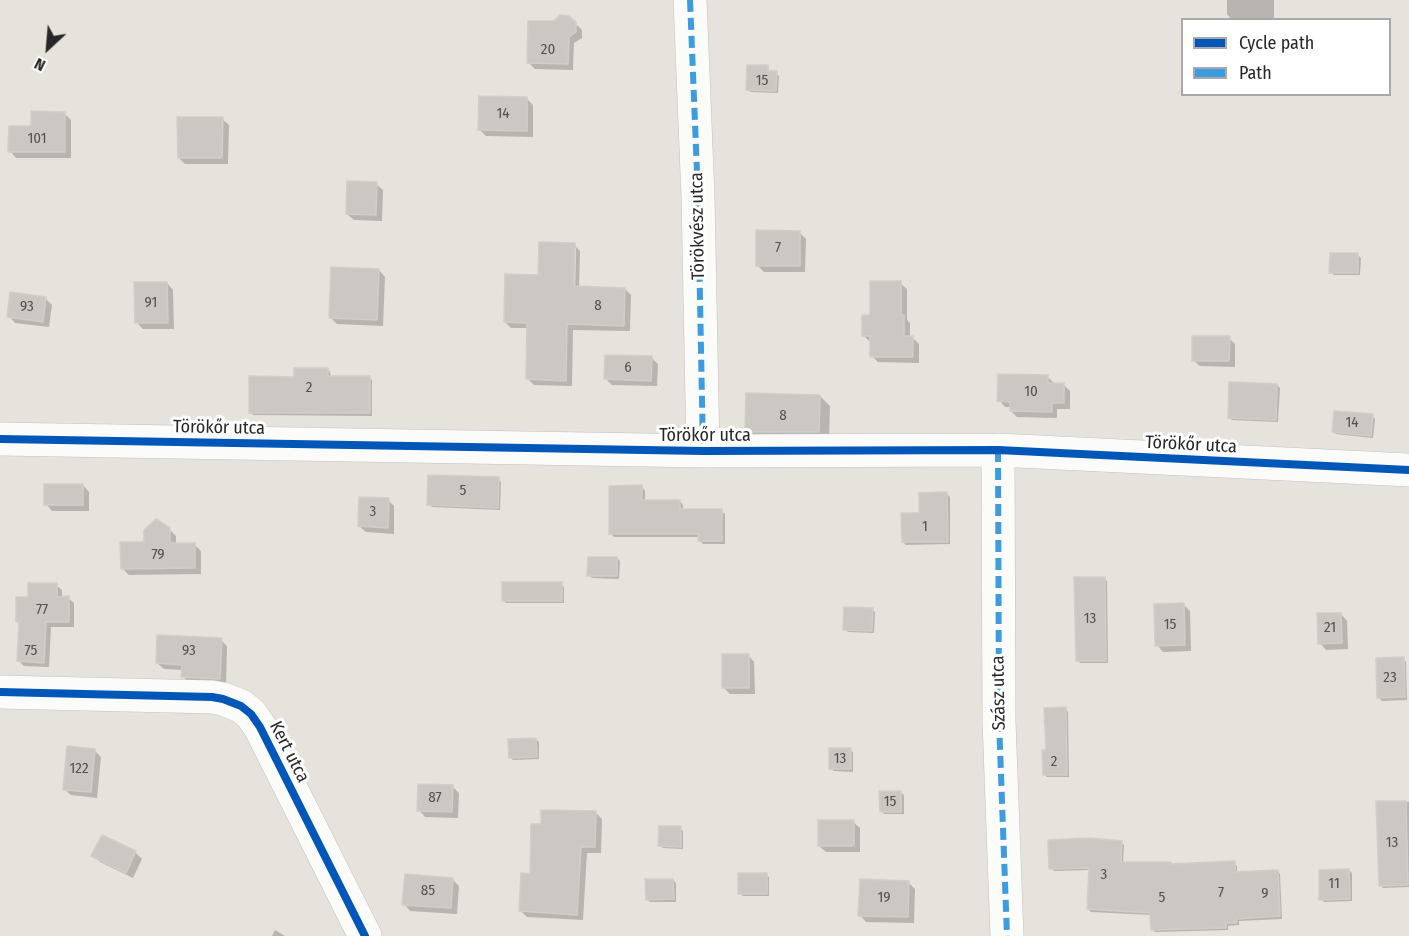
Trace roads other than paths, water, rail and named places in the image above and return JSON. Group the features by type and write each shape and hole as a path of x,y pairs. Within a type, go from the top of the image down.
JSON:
{"street":[{"name":"Törökvész utca","path":"690,0 698,197 703,451"},
{"name":"Törökőr utca","path":"0,439 703,451 998,450 1409,471"},
{"name":"Szász utca","path":"998,450 999,721 1007,936"},
{"name":"Kert utca","path":"0,692 212,697 241,706 260,727 365,936"}]}
